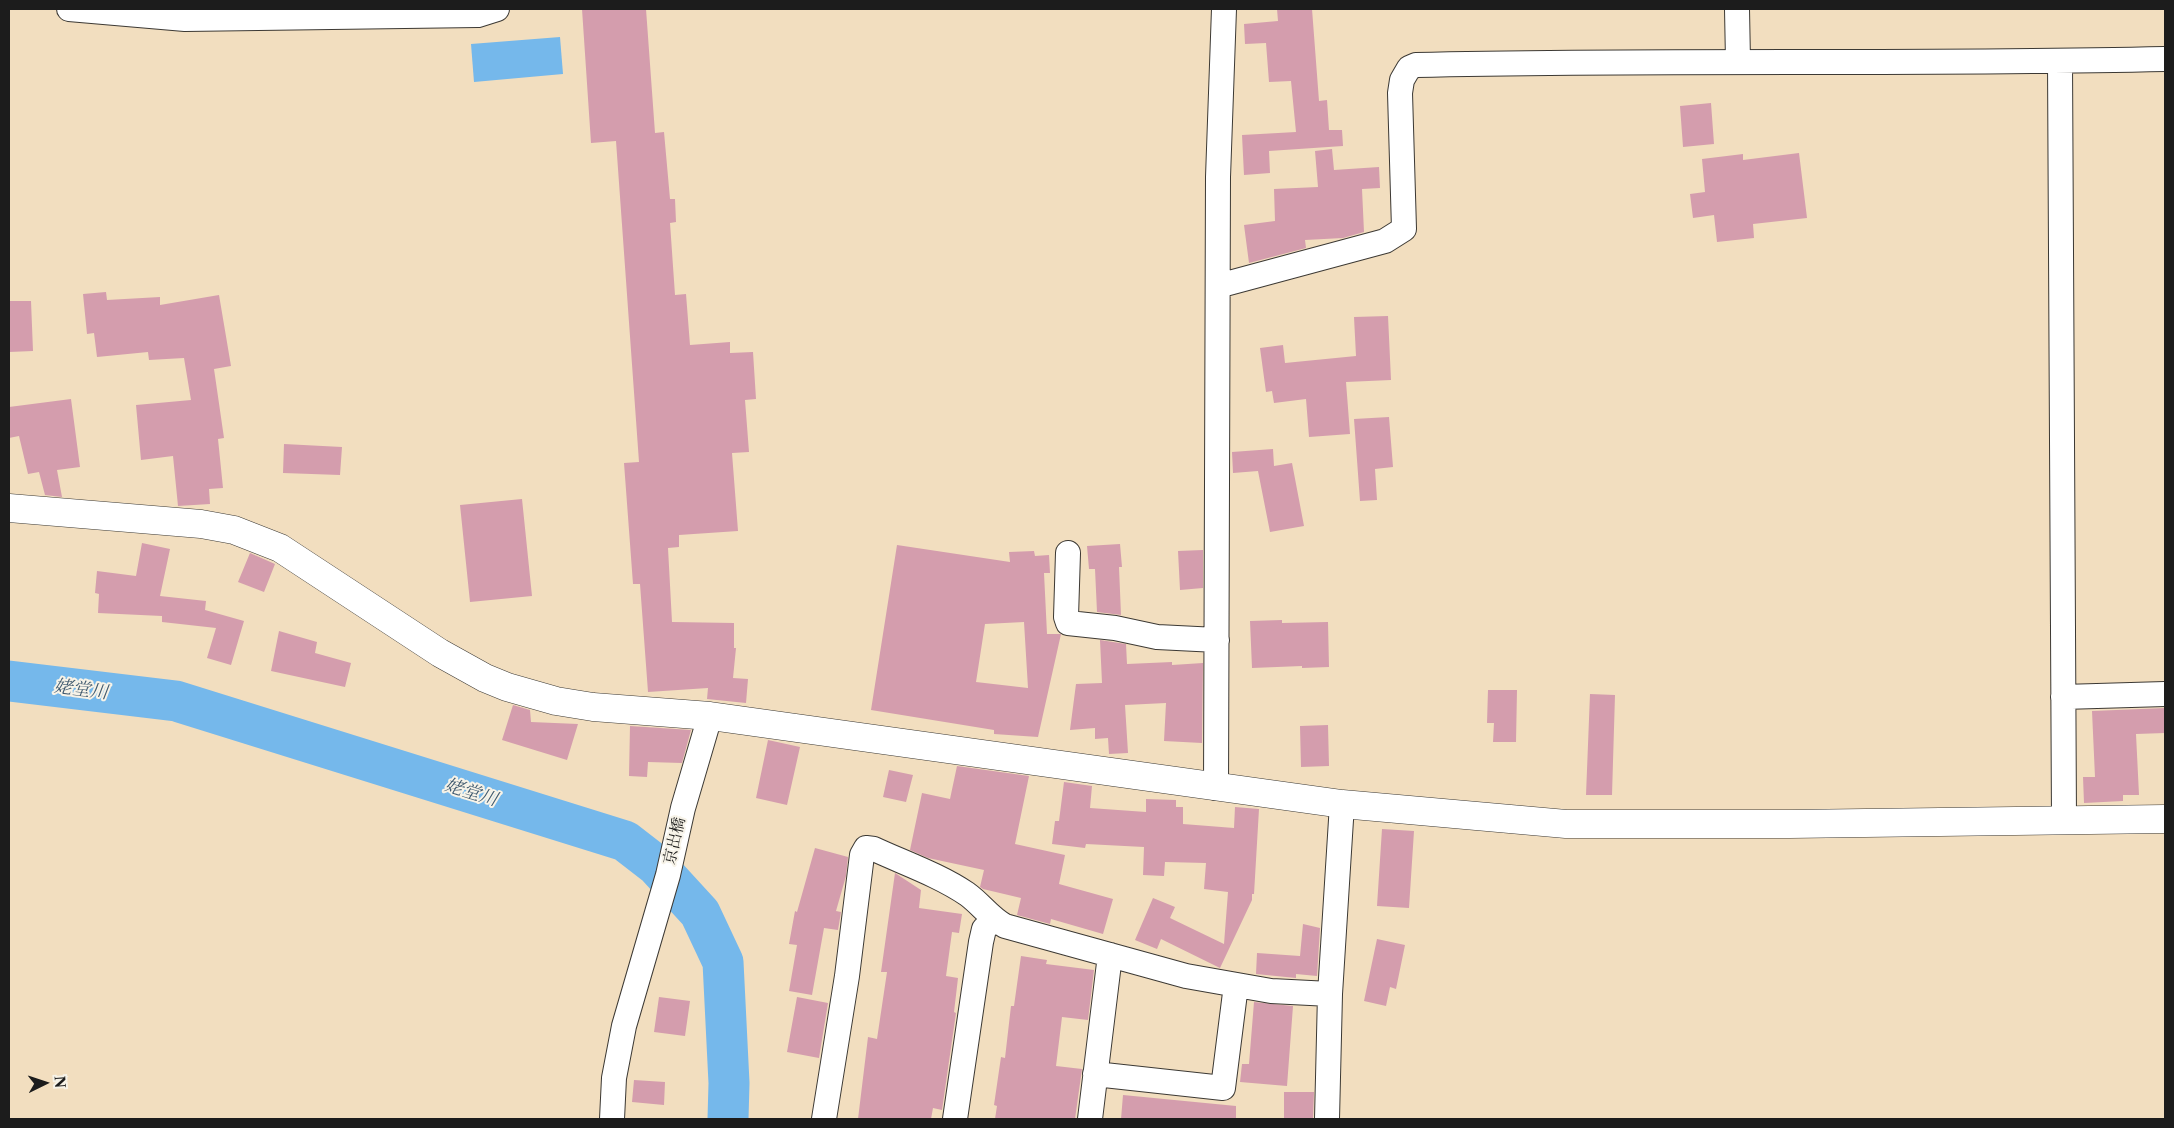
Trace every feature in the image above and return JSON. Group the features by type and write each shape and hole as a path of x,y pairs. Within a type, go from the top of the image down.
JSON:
{"street":[{"path":"69,9 195,19 478,16 497,9"},
{"path":"1216,788 1218,139 1224,9"},
{"path":"1737,9 1738,61"},
{"path":"1218,286 1385,241 1404,228 1400,93 1402,80 1409,68 1444,65 1738,61 2060,62 2165,59"},
{"path":"2060,62 2064,819"},
{"path":"9,508 201,524 234,530 280,548 440,653 485,678 556,701 594,707 710,716 1216,788 1342,804 1566,824 1790,824 2165,818"},
{"path":"1068,553 1066,617 1068,623 1115,628 1158,636 1217,640"},
{"path":"2064,697 2165,694"},
{"name":"京出橋","path":"612,1119 614,1078 624,1026 668,875 683,808 710,716"},
{"path":"1327,1119 1330,994 1342,804"},
{"path":"824,1119 862,854 866,848 874,849 925,872 966,894 985,908 993,920 1005,926 1186,976 1271,991 1330,994"},
{"path":"955,1119 980,942 984,929 993,920"},
{"path":"1090,1119 1110,955"},
{"path":"1095,1074 1224,1088 1236,985"}],"water":[{"path":"560,37 563,74 474,82 471,44"}],"building":[{"path":"582,9 646,9 655,133 664,132 670,199 675,199 676,222 670,223 675,295 686,294 690,345 730,342 730,353 753,352 756,399 745,400 749,452 732,453 738,531 679,535 679,547 668,548 672,622 734,623 734,648 736,648 733,678 748,679 746,703 707,699 708,688 648,692 640,584 633,584 624,463 639,462 616,141 591,143"},
{"path":"1277,9 1312,9 1319,101 1327,100 1329,130 1342,130 1343,146 1269,151 1270,173 1244,175 1242,135 1296,132 1291,81 1269,82 1266,43 1245,44 1244,24 1278,21"},
{"path":"1711,103 1714,144 1683,147 1680,106"},
{"path":"1332,149 1334,170 1379,167 1380,188 1362,189 1364,232 1343,238 1305,240 1306,248 1249,263 1244,225 1275,221 1274,189 1318,187 1315,151"},
{"path":"1799,153 1807,218 1753,224 1754,238 1717,242 1714,215 1693,218 1690,194 1705,192 1702,159 1743,154 1743,160"},
{"path":"106,292 107,300 160,297 160,305 219,295 231,366 214,369 224,438 218,439 223,488 209,489 210,504 178,506 173,456 141,460 136,405 191,400 184,358 149,360 148,352 97,357 94,333 87,334 83,294"},
{"path":"9,301 31,301 33,351 9,352"},
{"path":"1388,316 1391,380 1346,382 1350,434 1309,437 1306,399 1274,403 1272,391 1266,392 1260,348 1283,345 1285,363 1356,356 1354,317"},
{"path":"71,399 80,467 57,470 62,497 45,495 39,472 28,474 19,436 9,438 9,407"},
{"path":"1389,417 1393,467 1375,469 1377,500 1360,501 1354,419"},
{"path":"284,444 342,447 340,475 283,473"},
{"path":"1273,449 1274,466 1292,463 1304,526 1270,532 1258,471 1233,473 1232,452"},
{"path":"522,499 532,596 470,602 460,505"},
{"path":"142,543 170,549 160,596 206,601 205,610 244,621 231,665 207,658 216,628 162,622 162,616 98,613 99,594 95,593 97,571 136,576"},
{"path":"1120,544 1122,567 1119,567 1121,615 1097,612 1095,569 1089,569 1087,546"},
{"path":"897,545 1010,562 1009,552 1034,551 1035,556 1049,555 1050,573 1044,573 1047,634 1061,634 1038,737 994,734 994,730 871,710","holes":["1024,622 1028,688 976,682 985,624"]},
{"path":"1203,550 1203,588 1180,590 1178,551"},
{"path":"250,553 275,564 264,592 238,582"},
{"path":"1282,620 1282,623 1328,622 1329,667 1252,668 1250,621"},
{"path":"279,631 317,642 315,653 351,663 345,687 271,671"},
{"path":"1100,640 1126,644 1127,664 1172,662 1172,665 1203,663 1202,743 1164,741 1166,703 1125,705 1128,753 1109,754 1108,738 1095,739 1095,728 1070,730 1076,684 1102,683"},
{"path":"1488,690 1517,690 1516,742 1493,742 1494,723 1487,723"},
{"path":"1590,694 1615,695 1612,795 1586,795"},
{"path":"513,705 530,710 531,722 578,724 567,760 502,740"},
{"path":"2165,708 2165,733 2136,734 2139,795 2123,795 2123,801 2084,803 2083,777 2095,777 2092,711"},
{"path":"1328,725 1329,766 1301,767 1300,726"},
{"path":"630,726 691,730 682,763 648,762 647,777 629,776"},
{"path":"768,740 800,747 787,805 756,798"},
{"path":"957,766 1029,776 1015,844 1065,855 1059,884 1113,899 1103,934 1051,919 1050,924 1017,915 1021,898 980,887 984,870 928,858 910,850 922,793 950,799"},
{"path":"889,770 913,775 906,802 883,797"},
{"path":"1064,782 1092,786 1090,808 1146,812 1146,799 1176,800 1176,807 1183,807 1183,824 1234,828 1235,807 1259,809 1254,894 1252,894 1252,900 1220,968 1161,939 1157,949 1135,940 1153,898 1175,907 1170,918 1224,944 1228,892 1204,889 1206,863 1165,862 1164,876 1143,875 1144,847 1086,844 1085,848 1052,844 1055,821 1059,821"},
{"path":"1382,829 1414,831 1409,908 1377,906"},
{"path":"815,848 848,857 846,876 836,911 841,912 838,930 824,928 812,995 789,991 797,945 789,944 795,911 797,912"},
{"path":"895,873 921,890 919,908 962,914 959,933 952,932 946,976 958,978 954,1012 956,1013 942,1110 933,1108 931,1119 858,1119 868,1037 877,1039 887,972 881,972"},
{"path":"1303,924 1320,928 1317,976 1296,974 1296,978 1256,974 1257,953 1300,956"},
{"path":"1377,939 1405,945 1396,989 1390,987 1386,1006 1364,1001"},
{"path":"1021,956 1047,960 1046,964 1094,970 1088,1020 1062,1017 1056,1066 1082,1069 1075,1119 995,1119 997,1106 994,1105 1001,1057 1005,1058 1011,1006 1014,1006"},
{"path":"659,997 690,1001 685,1036 654,1032"},
{"path":"797,997 828,1003 819,1058 787,1052"},
{"path":"1254,1002 1293,1006 1287,1086 1240,1082 1242,1064 1249,1064"},
{"path":"634,1080 665,1082 664,1105 632,1102"},
{"path":"1284,1092 1314,1092 1313,1119 1284,1119"},
{"path":"1123,1095 1236,1106 1236,1119 1121,1119"}],"waterway":[{"name":"姥堂川","path":"9,681 176,701 625,841 656,865 700,913 723,962 729,1083 728,1119"}]}
